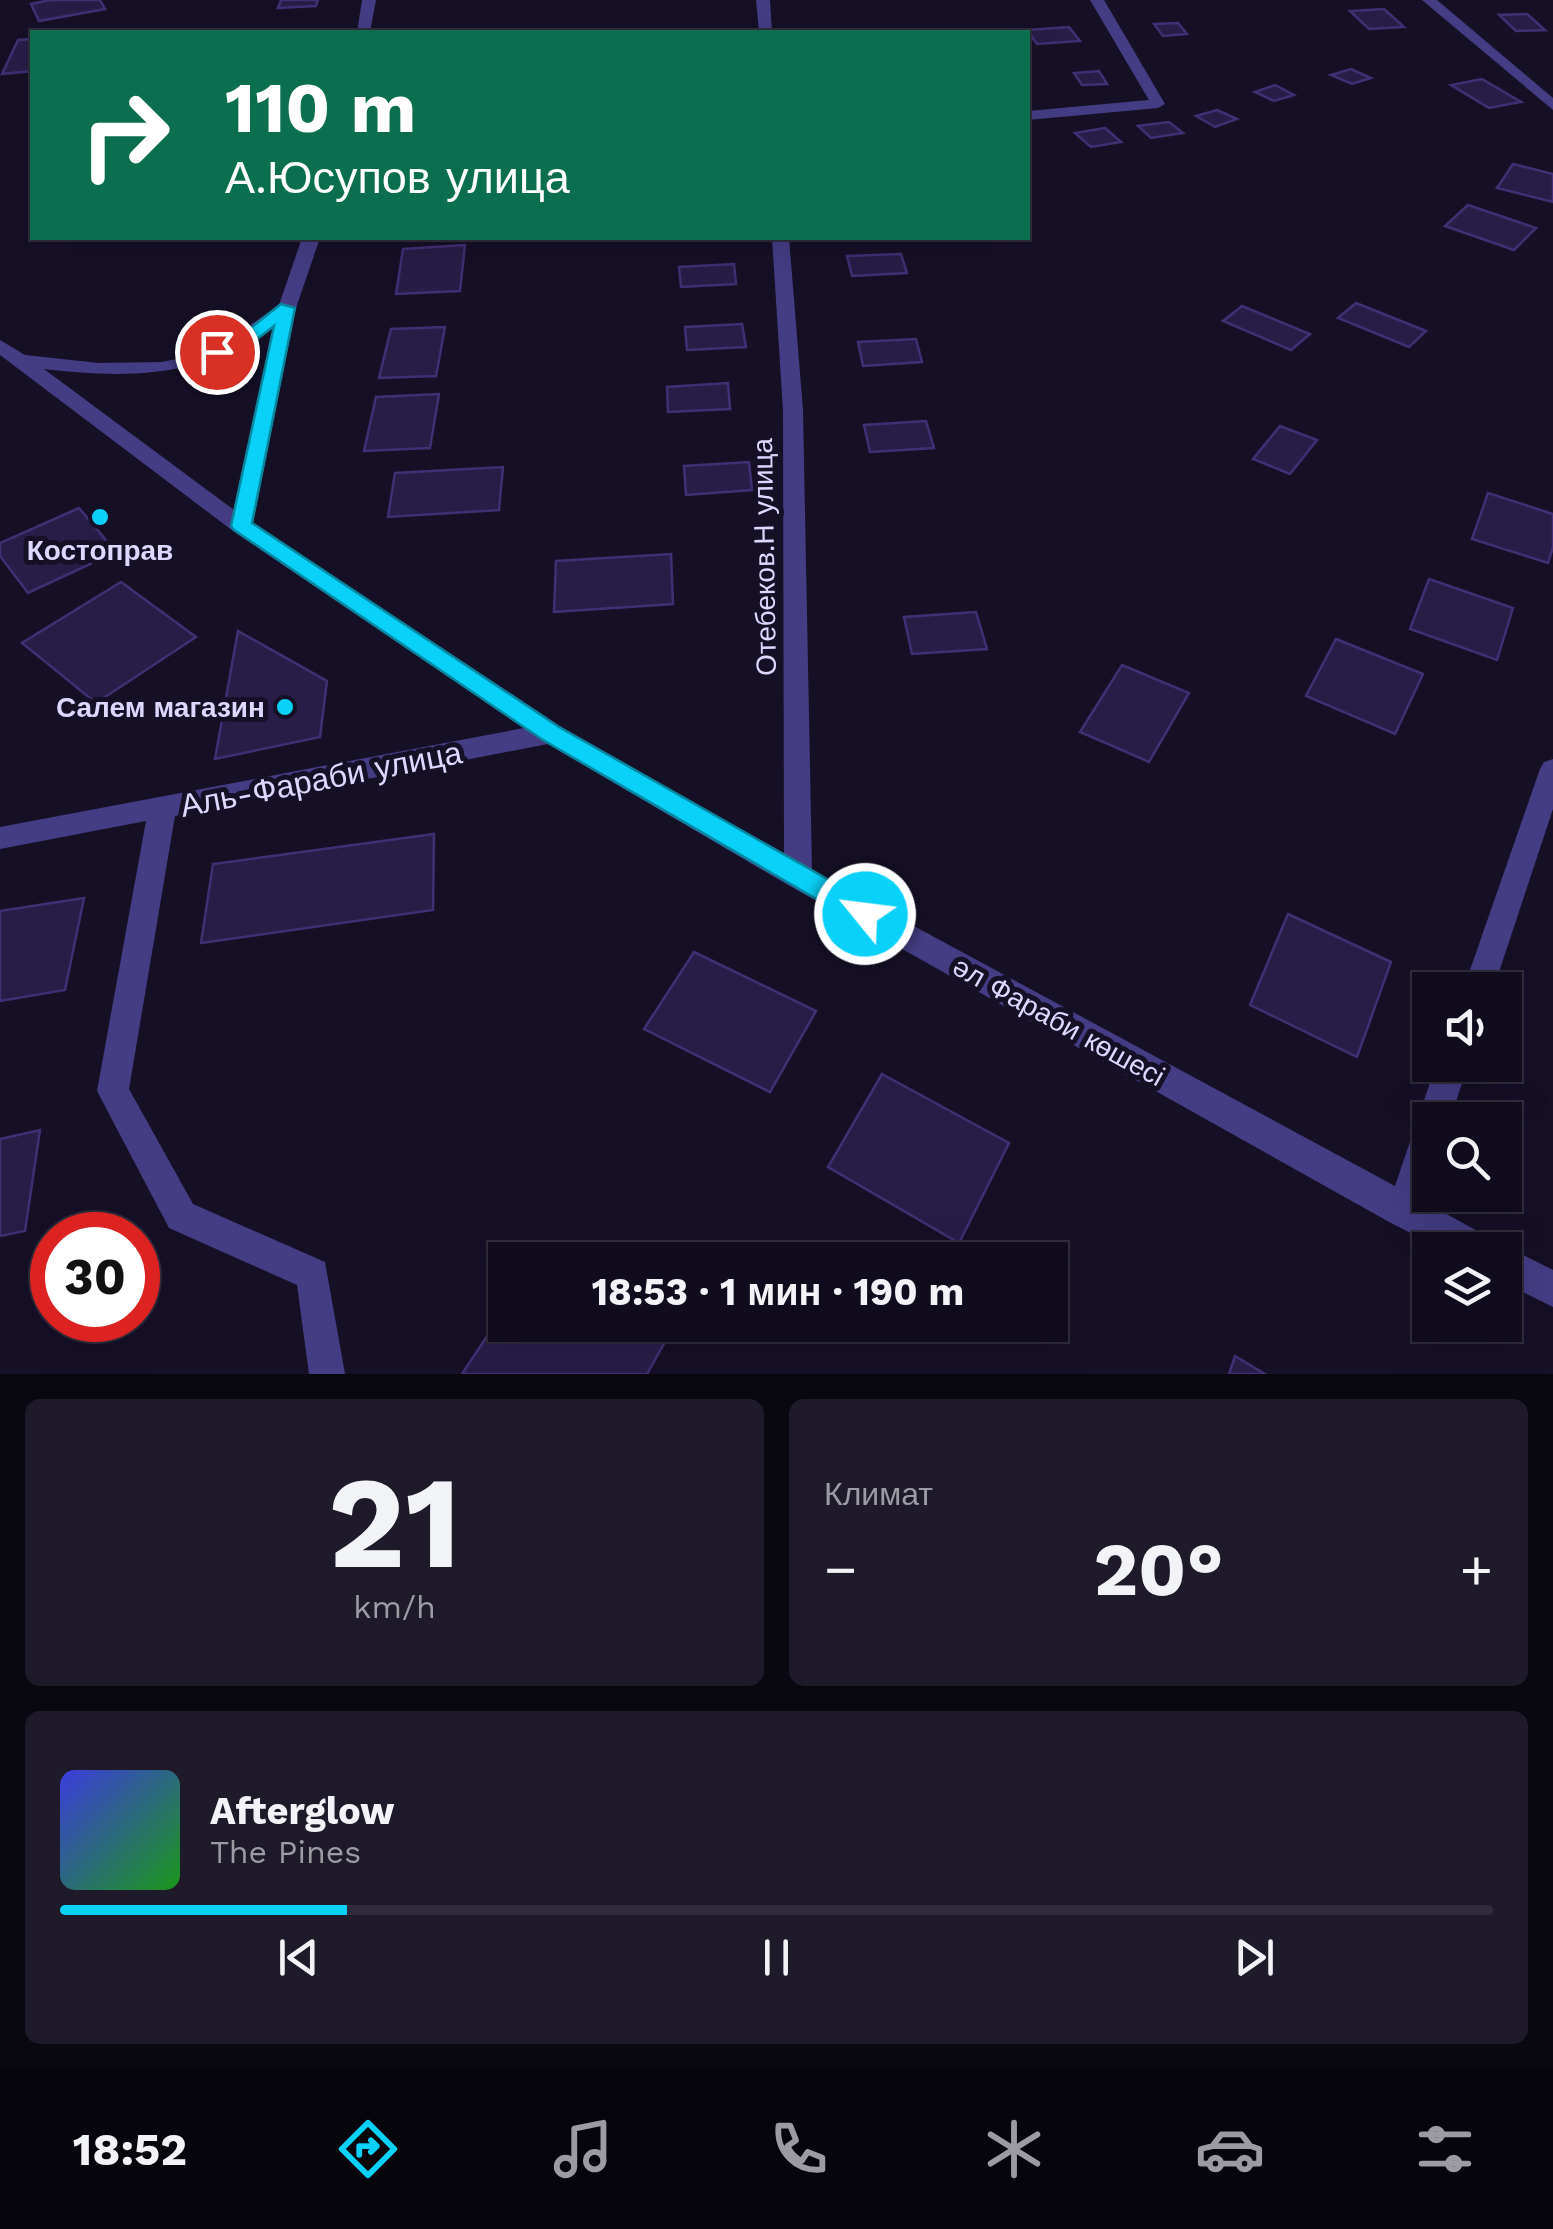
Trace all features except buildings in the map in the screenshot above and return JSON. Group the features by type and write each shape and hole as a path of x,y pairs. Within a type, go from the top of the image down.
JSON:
{"street":[{"path":"364,30 369,0"},
{"path":"763,0 766,30"},
{"path":"1030,116 1158,104 1097,0"},
{"path":"1429,0 1553,106"},
{"path":"241,526 286,308 310,240"},
{"name":"Отебеков.Н улица","path":"781,240 793,410 798,877"},
{"path":"10,353 100,370 159,371 250,337 286,308"},
{"name":"әл Фараби көшесі","path":"10,353 241,526 551,734 798,877 1444,1232"},
{"name":"Аль-Фараби улица","path":"327,1374 313,1274 181,1216 114,1090 162,810 551,734"},
{"path":"1484,972 1553,769"},
{"path":"0,838 162,810"},
{"path":"1403,1210 1412,1184"},
{"path":"1522,1273 1553,1289"}],"place":[{"name":"Костоправ","path":"100,517"},
{"name":"Салем магазин","path":"285,707"}],"route":[{"path":"217,352 250,337 286,308 241,526 551,734 865,914"}]}
